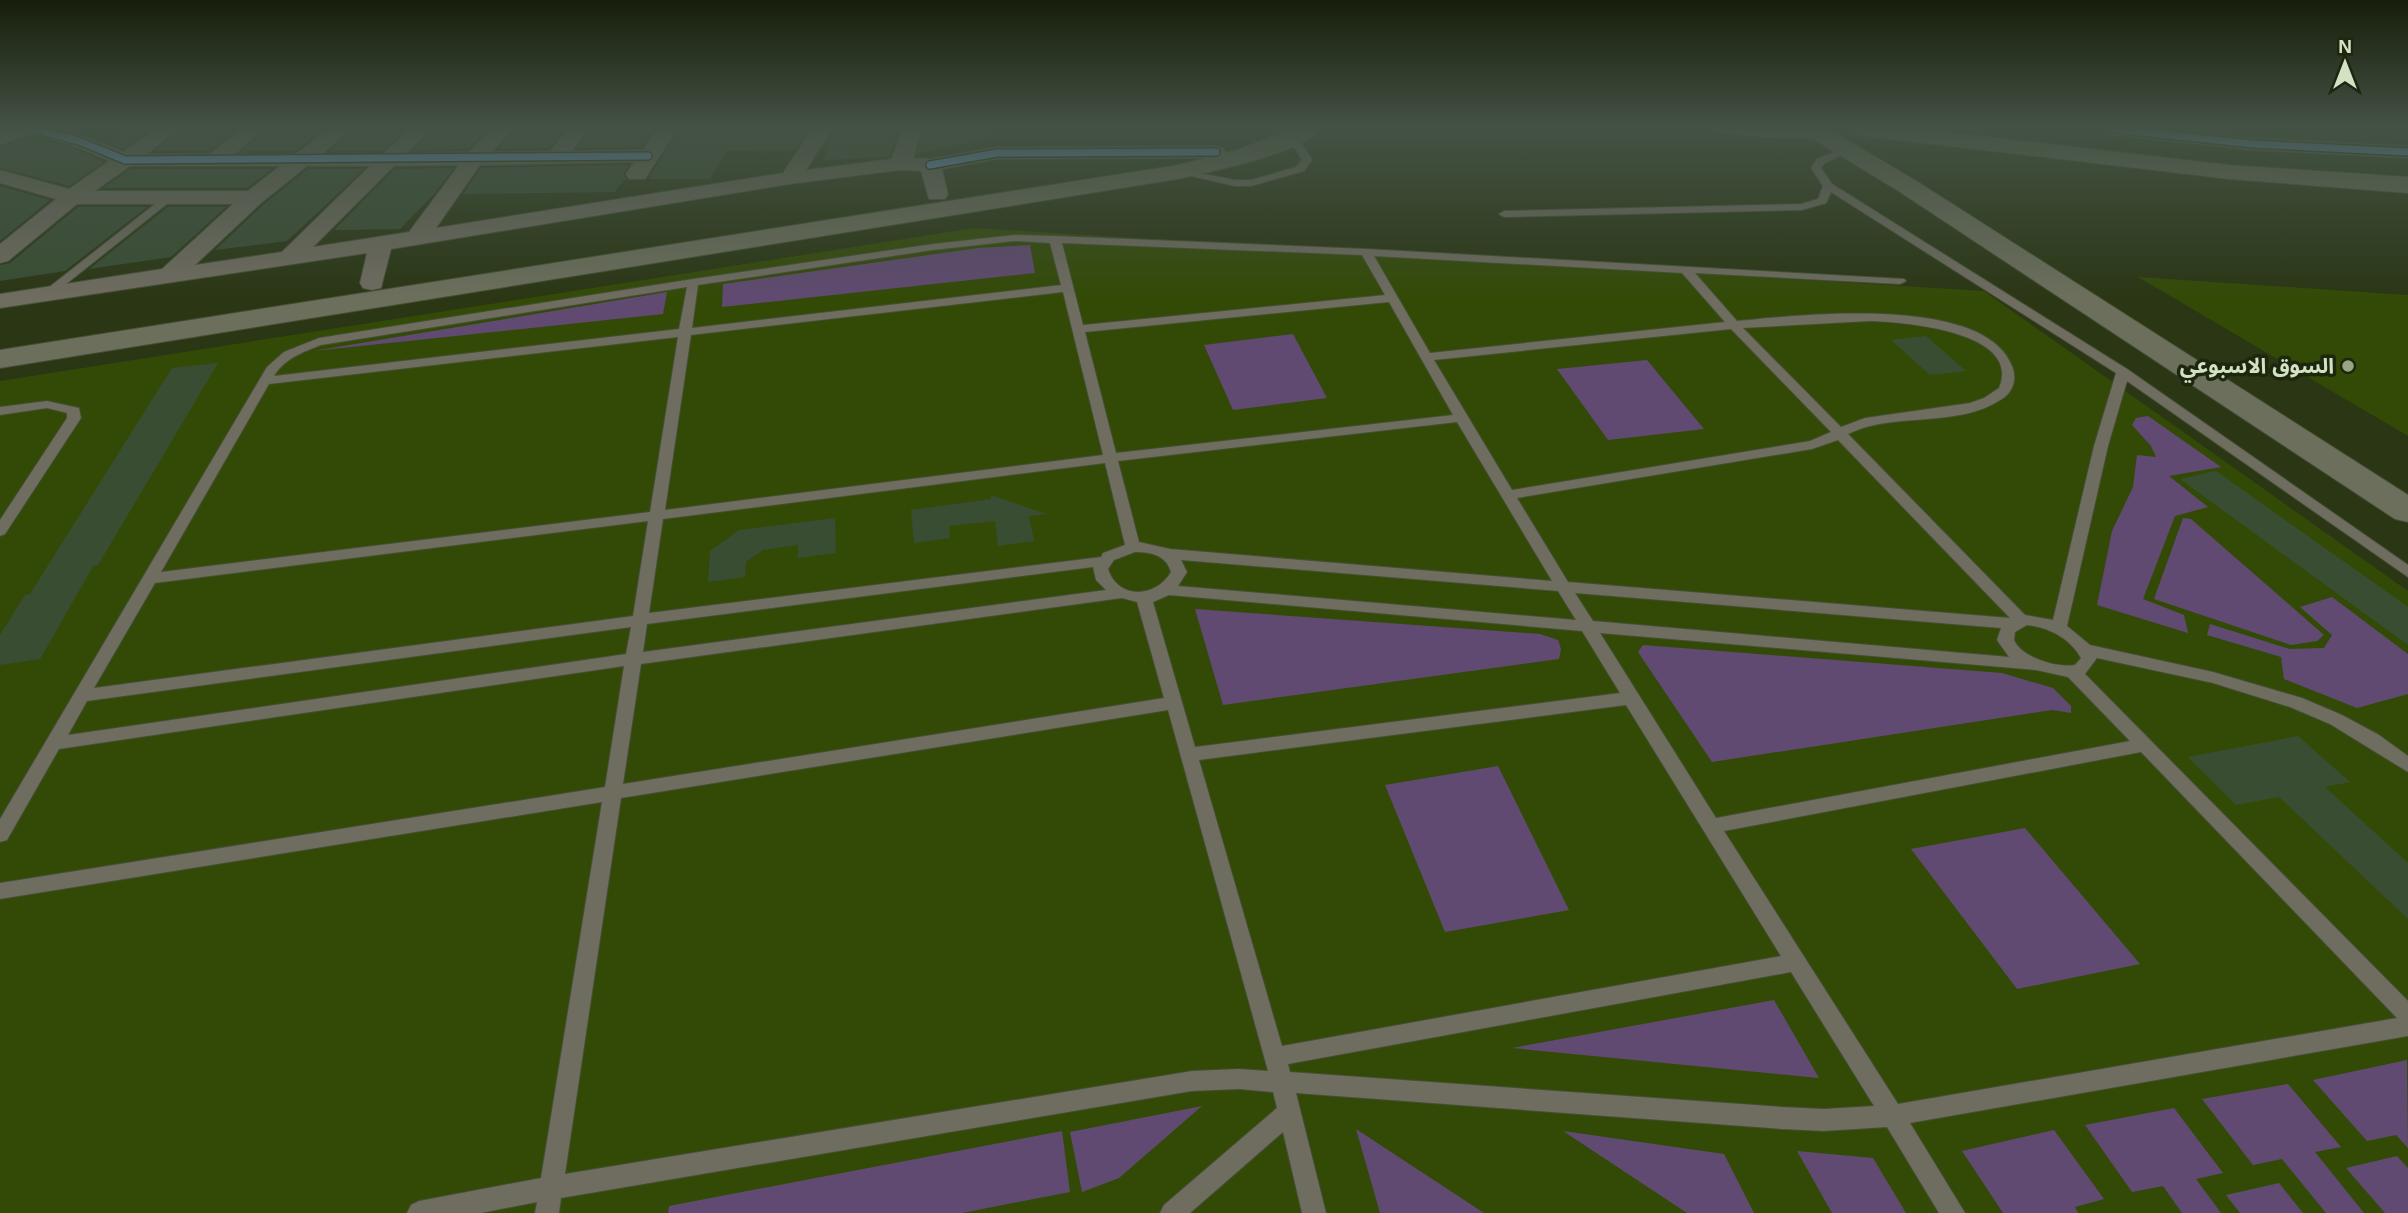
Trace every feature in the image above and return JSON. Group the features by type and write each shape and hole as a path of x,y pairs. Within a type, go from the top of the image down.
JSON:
{"highway":[{"path":"0,345 372,283 999,186"},
{"path":"0,359 1036,186"},
{"path":"1916,186 2408,511"},
{"path":"1937,186 2408,480"}],"street":[{"path":"33,186 72,197 253,198"},
{"path":"6,246 88,186"},
{"path":"167,278 268,186"},
{"path":"289,258 361,186"},
{"path":"417,238 455,186"},
{"path":"616,205 629,186"},
{"path":"0,300 167,278 741,186"},
{"path":"935,186 937,194"},
{"path":"372,283 381,244"}],"lane":[{"path":"1504,214 1802,207 1822,201 1828,186 2123,372 2408,572"},
{"path":"47,294 168,199"},
{"path":"1055,239 1080,329 1133,547"},
{"path":"0,835 265,381 282,358 297,349 319,342 693,282 970,242 1055,239 1366,252 1900,281"},
{"path":"1366,252 1461,418 1630,698 1953,1213"},
{"path":"1687,271 1734,325 2019,623"},
{"path":"547,1213 693,282"},
{"path":"265,381 1069,288"},
{"path":"1080,329 1393,298"},
{"path":"1426,357 1734,325 1850,317 1900,318 1966,331 1988,344 2007,362 2010,379 2000,394 1979,405 1865,422 1829,441 1812,445 1507,495"},
{"path":"2059,627 2101,446 2123,372"},
{"path":"0,411 50,404 66,406 74,411 74,418 0,531"},
{"path":"149,579 1112,458 1461,418"},
{"path":"1118,594 1102,579 1101,570 1105,561 1112,555 1133,547 1146,547 1168,554 2019,623 2040,622 2059,627 2076,638 2087,650 2089,658 2086,664 2073,672 2048,670 2021,657 2011,648 2006,638 2008,630 2019,623"},
{"path":"54,743 634,659 1118,594 1144,597 1166,590 1172,585 1178,565 1168,554"},
{"path":"81,696 640,620 1105,561"},
{"path":"1166,590 2035,665"},
{"path":"1144,597 1282,1083 1314,1213"},
{"path":"2087,650 2239,683 2285,698 2369,740 2408,765"},
{"path":"2073,672 2408,1015"},
{"path":"1188,755 1630,698"},
{"path":"0,891 1173,702"},
{"path":"1710,825 2144,746"},
{"path":"1274,1057 1796,962"},
{"path":"419,1213 551,1188 1192,1080 1239,1079 1824,1120 1892,1116 2408,1026"},
{"path":"1172,1213 1289,1112"}],"shaded area":[{"path":"974,228 1984,291 2408,591 2408,1213 0,1213 0,381"},
{"path":"1030,245 1035,273 722,307 723,284 978,248"},
{"name":"السوق الاسبوعي","path":"2138,277 2408,295 2408,436"},
{"path":"667,292 663,314 313,351"},
{"path":"1293,334 1327,398 1233,410 1204,345"},
{"path":"1647,360 1704,429 1608,440 1557,369"},
{"path":"2148,416 2221,467 2169,476 2208,507 2175,516 2143,599 2184,615 2188,633 2097,605 2112,531 2133,487 2137,455 2156,457 2151,446 2132,425 2136,418"},
{"path":"2183,518 2191,519 2324,635 2317,641 2291,645 2154,599"},
{"path":"2332,597 2408,654 2408,694 2357,708 2284,679 2281,657 2207,635 2210,624 2290,649 2324,648 2332,635 2300,607"},
{"path":"1195,609 1540,634 1558,640 1561,649 1559,659 1223,705"},
{"path":"1643,645 2002,673 2053,688 2071,706 2071,713 2052,710 1712,762 1638,652"},
{"path":"1498,766 1569,910 1445,932 1385,785"},
{"path":"2025,828 2140,964 2017,989 1911,849"},
{"path":"1774,1000 1819,1078 1512,1048"},
{"path":"2407,1060 2408,1148 2396,1135 2367,1141 2313,1080"},
{"path":"2288,1084 2341,1147 2315,1152 2364,1213 2326,1213 2282,1159 2253,1165 2202,1099"},
{"path":"1202,1106 1119,1178 1082,1192 1070,1132"},
{"path":"2174,1108 2223,1173 2196,1179 2221,1213 2182,1213 2163,1186 2132,1192 2085,1125"},
{"path":"1356,1129 1484,1213 1380,1213"},
{"path":"2054,1130 2104,1199 2075,1207 2078,1213 2003,1213 1962,1151"},
{"path":"1062,1131 1070,1192 962,1213 668,1213 669,1206"},
{"path":"1563,1131 1724,1154 1754,1213 1687,1213"},
{"path":"1797,1151 1873,1158 1906,1213 1832,1213"},
{"path":"2397,1156 2408,1168 2408,1213 2385,1213 2346,1168"},
{"path":"2279,1183 2303,1213 2240,1213 2226,1195"}],"building":[{"path":"0,186 50,200 0,241"},
{"path":"107,186 250,186 247,188 103,188"},
{"path":"287,186 346,186 287,241 215,250"},
{"path":"378,186 440,186 400,229 334,230"},
{"path":"469,186 619,186 615,192 463,194"},
{"path":"78,207 147,207 65,271 0,281 0,265 10,263"},
{"path":"168,207 226,207 171,257 89,269"},
{"path":"1926,336 1966,371 1930,375 1891,340"},
{"path":"218,363 98,565 93,566 40,659 0,665 0,635 25,595 30,594 172,368"},
{"path":"2216,471 2408,607 2408,645 2180,479"},
{"path":"991,495 1046,514 1029,516 1034,541 998,546 995,521 949,526 950,538 914,543 911,510 991,499"},
{"path":"835,518 836,553 798,558 798,545 763,550 746,562 745,577 708,582 710,551 739,530"},
{"path":"2298,736 2350,782 2325,787 2408,863 2408,919 2279,797 2236,805 2188,757"}],"place":[{"name":"السوق الاسبوعي","path":"2348,366"}]}
